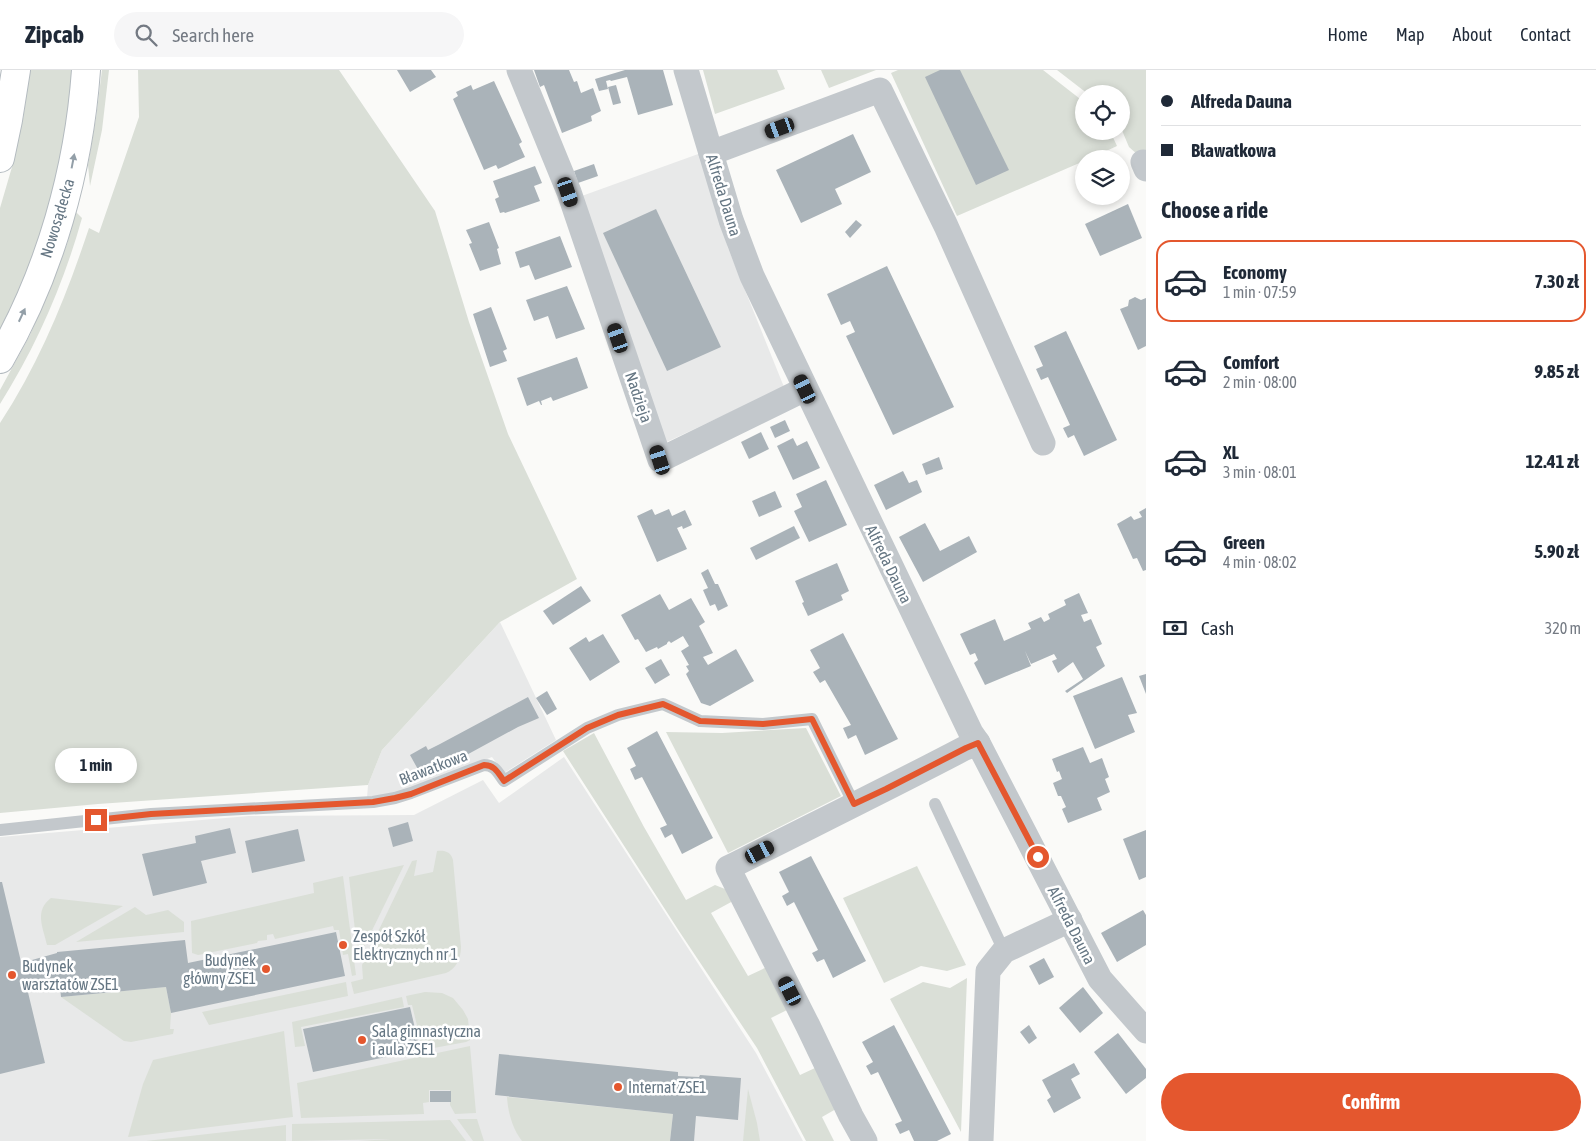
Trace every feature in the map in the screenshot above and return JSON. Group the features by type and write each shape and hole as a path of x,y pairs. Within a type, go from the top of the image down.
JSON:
{"main road":[{"path":"0,158 16,70"},
{"name":"Nowosądecka","path":"0,359 24,312 51,244 68,186 78,137 86,70"}],"street":[{"name":"Nadzieja","path":"519,70 568,192 660,460 805,389"},
{"name":"Alfreda Dauna","path":"686,70 739,245 805,389 971,733 978,743 1100,979 1146,1031"},
{"path":"711,153 880,90 946,226 1043,443"},
{"path":"865,1141 728,868 978,743"},
{"path":"981,1141 988,971 1004,951 1070,920"}],"lane":[{"name":"Bławatkowa","path":"0,830 151,814 373,802 411,794 484,765 494,767 504,781 587,728 618,715 663,704 700,721 763,724 812,719 854,804"},
{"path":"935,804 1004,951"}],"shaded area":[{"path":"30,70 72,70 69,104 57,171 39,237 15,301 0,331 0,208 23,119"},
{"path":"102,70 109,70 102,130 90,186 88,165"},
{"path":"138,70 339,70 435,211 469,322 508,434 577,579 500,622 382,750 368,785 98,804 0,813 0,423 40,353 71,279 89,228 99,233 139,117"},
{"path":"703,70 777,70 785,89 715,114"},
{"path":"821,70 876,70 829,88"},
{"path":"898,70 1043,70 1075,95 1075,140 1114,140 1117,146 1108,150 1075,150 1075,165 957,216 891,73"},
{"path":"1057,70 1146,70 1146,162 1129,147 1126,140 1130,140 1130,85 1076,85"},
{"path":"701,153 728,248 784,387 656,447 579,197"},
{"path":"76,212 82,218 58,290 37,337 0,404 0,390 30,335 67,244"},
{"path":"500,622 556,740 504,773 492,757 397,795 367,798 368,785 382,750"},
{"path":"806,728 841,796 728,853 666,732 722,733"},
{"path":"594,733 644,827 686,900 715,885 725,889 733,901 711,913 748,976 767,967 787,1010 771,1018 800,1075 815,1068 836,1109 822,1117 834,1141 806,1141 757,1048 563,751"},
{"name":"Zespół Szkół Elektrycznych nr 1","path":"564,757 756,1053 803,1141 0,1141 0,837 249,816 414,815 483,780 499,803"},
{"path":"437,851 447,852 453,860 461,947 457,963 453,969 446,973 354,994 351,982 363,979 362,965 412,861 417,860 414,876 433,872"},
{"path":"404,865 361,953 358,957 349,877"},
{"path":"917,866 966,965 947,971 921,966 884,983 843,898"},
{"path":"343,876 356,975 352,976 348,954 343,955 339,930 334,930 333,926 275,939 273,934 267,935 267,940 258,941 257,943 198,955 192,953 191,921 314,893 313,883"},
{"path":"51,898 123,906 55,945 47,945 41,914 46,903"},
{"path":"135,907 146,915 168,910 184,922 184,932 76,942"},
{"path":"967,978 961,1132 890,999 923,982 950,988"},
{"path":"346,982 348,996 209,1025 202,1012"},
{"path":"166,987 171,1013 170,1029 174,1029 173,1034 131,1042 124,1041 61,997"},
{"path":"425,992 442,993 453,998 468,1019 470,1040 423,1050 412,1005 408,1005 406,996"},
{"path":"402,997 404,1007 301,1027 305,1046 295,1047 292,1022"},
{"path":"284,1031 293,1117 128,1137 143,1084 153,1060"},
{"path":"470,1046 476,1113 455,1114 450,1105 450,1090 429,1090 429,1102 423,1103 424,1114 301,1118 297,1083"},
{"path":"748,1089 757,1123 760,1141 743,1141"},
{"path":"507,1097 673,1114 670,1141 522,1141 511,1120"},
{"path":"457,1119 477,1119 484,1141 473,1141"},
{"path":"450,1120 466,1141 358,1141 391,1139 292,1141 292,1124"},
{"path":"286,1125 286,1141 146,1141"}],"building":[{"path":"397,70 431,70 436,77 410,92"},
{"path":"534,70 569,70 574,82 577,81 581,93 593,88 601,111 591,116 592,121 562,133 544,85 540,87"},
{"path":"625,70 663,70 673,105 638,115 627,77 606,81 608,89 599,91 595,79"},
{"path":"940,70 960,70 1009,170 976,185 925,77"},
{"path":"494,81 522,142 519,144 525,157 498,169 496,165 484,170 453,99 458,96 456,92 471,85 473,90"},
{"path":"616,85 621,103 613,105 608,87"},
{"path":"853,134 871,172 835,189 842,204 801,223 776,170"},
{"path":"594,164 598,176 578,183 574,171"},
{"path":"535,166 542,183 534,186 540,201 500,213 495,199 499,197 493,181"},
{"path":"1128,205 1142,238 1100,256 1085,224"},
{"path":"656,209 721,347 667,371 603,233"},
{"path":"856,220 862,225 850,238 845,232"},
{"path":"489,222 499,248 497,249 501,264 480,271 469,244 472,243 466,230"},
{"path":"560,236 572,267 535,280 529,265 520,268 515,252"},
{"path":"887,266 954,407 893,435 846,336 855,332 850,321 841,325 827,294"},
{"path":"567,286 585,329 556,339 548,316 534,321 526,300"},
{"path":"1135,297 1141,300 1146,298 1146,346 1138,350 1120,309 1128,306 1129,300"},
{"path":"491,307 507,349 503,351 507,361 490,367 473,314"},
{"path":"1066,331 1117,440 1084,456 1074,435 1068,438 1063,428 1070,425 1048,377 1041,380 1036,369 1043,366 1034,346"},
{"path":"577,357 588,388 553,401 551,397 541,401 542,405 539,401 527,406 517,378"},
{"path":"785,420 790,431 775,438 770,427"},
{"path":"761,432 769,449 749,459 741,442"},
{"path":"793,438 797,446 807,441 820,468 793,480 777,446"},
{"path":"939,457 943,469 926,475 922,464"},
{"path":"903,471 909,483 917,480 922,492 886,510 874,485"},
{"path":"826,480 847,525 809,542 794,511 802,507 796,494"},
{"path":"775,491 782,507 759,517 752,501"},
{"path":"1146,508 1146,570 1143,571 1137,558 1133,559 1117,524 1131,516 1134,520 1142,517 1139,512"},
{"path":"652,509 655,515 669,509 672,516 685,510 692,525 683,529 682,526 677,528 687,549 657,562 637,516"},
{"path":"925,523 940,551 969,536 977,552 923,582 899,537"},
{"path":"794,526 800,538 756,560 750,548"},
{"path":"837,563 849,591 841,595 843,600 808,616 795,581"},
{"path":"708,569 715,584 718,584 728,606 718,611 715,604 710,606 703,590 708,588 701,573"},
{"path":"581,586 591,601 553,625 543,611"},
{"path":"1079,593 1088,613 1081,615 1084,622 1091,619 1102,644 1096,647 1105,666 1067,693 1065,691 1083,679 1073,662 1058,673 1052,661 1057,659 1054,654 1031,664 1025,651 1031,666 985,685 974,663 978,660 975,653 970,655 960,634 995,619 1004,641 1031,629 1028,623 1041,617 1044,622 1050,619 1048,614 1066,605 1064,600"},
{"path":"660,594 669,610 691,598 705,622 699,626 713,653 703,657 708,665 736,649 754,681 710,706 701,703 686,674 689,671 686,666 689,665 681,651 689,646 683,636 671,643 669,641 658,649 657,647 646,652 638,639 635,640 621,615"},
{"path":"843,633 898,739 865,755 856,735 848,739 843,728 851,725 825,680 820,683 813,672 820,668 810,650"},
{"path":"603,634 620,662 590,681 569,648 586,637 589,642"},
{"path":"661,659 670,675 655,684 645,668"},
{"path":"1146,674 1146,694 1139,676"},
{"path":"1122,677 1137,713 1128,715 1135,732 1095,749 1073,696"},
{"path":"547,691 557,709 547,715 536,698"},
{"path":"528,697 539,718 518,727 439,770 436,765 420,773 410,755 426,746 428,750"},
{"path":"657,731 713,838 682,854 672,834 665,838 660,828 667,825 642,777 635,780 630,769 636,766 627,748"},
{"path":"1083,747 1090,763 1102,758 1109,777 1105,779 1110,792 1097,798 1102,810 1068,823 1062,809 1066,807 1061,796 1058,796 1053,783 1062,779 1052,759"},
{"path":"408,822 413,841 393,847 388,828"},
{"path":"230,828 236,853 201,861 207,883 153,896 142,854 196,843 195,836"},
{"path":"298,829 305,861 252,873 245,841"},
{"path":"1146,830 1146,877 1139,880 1123,839"},
{"path":"811,856 866,961 833,978 824,959 817,962 812,953 818,950 794,902 787,906 782,896 789,892 779,872"},
{"path":"0,882 2,882 22,966 33,963 32,960 57,952 185,940 188,963 336,932 345,976 171,1013 166,987 61,997 59,977 26,984 45,1063 0,1074"},
{"path":"1143,910 1146,915 1146,945 1117,962 1101,933"},
{"path":"1044,958 1054,977 1039,985 1029,966"},
{"path":"1083,987 1103,1013 1080,1033 1059,1008"},
{"name":"Sala gimnastyczna i aula ZSE1","path":"410,1007 420,1050 313,1072 303,1029"},
{"path":"894,1025 951,1134 937,1141 914,1141 909,1130 900,1134 895,1124 902,1121 878,1072 871,1075 866,1066 873,1062 862,1042"},
{"path":"1029,1025 1037,1038 1029,1044 1020,1032"},
{"path":"1118,1033 1146,1069 1146,1078 1126,1094 1094,1052"},
{"name":"Internat ZSE1","path":"499,1054 678,1072 678,1076 699,1077 700,1075 741,1078 738,1120 696,1116 694,1141 670,1141 673,1114 495,1095"},
{"path":"1074,1063 1080,1074 1071,1079 1081,1098 1054,1113 1047,1100 1051,1097 1042,1080"},
{"path":"430,1091 451,1091 451,1102 430,1102"}],"place":[{"name":"Zespół Szkół Elektrycznych nr 1","path":"343,945"},
{"name":"Budynek główny ZSE1","path":"266,969"},
{"name":"Budynek warsztatów ZSE1","path":"12,975"},
{"name":"Sala gimnastyczna i aula ZSE1","path":"362,1040"},
{"name":"Internat ZSE1","path":"618,1087"}],"route":[{"path":"96,820 151,814 373,802 411,794 484,765 494,767 504,781 587,728 618,715 663,704 700,721 763,724 812,719 854,804 978,743 1038,857"}]}
